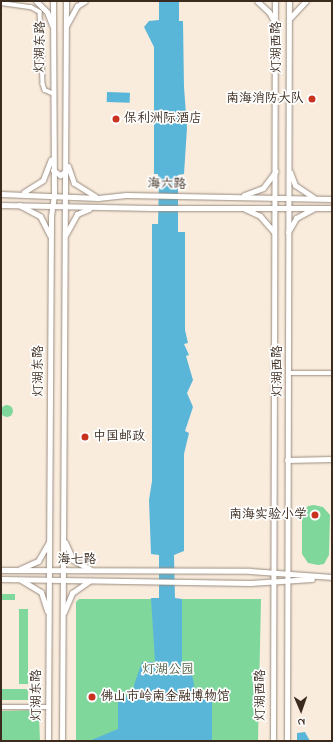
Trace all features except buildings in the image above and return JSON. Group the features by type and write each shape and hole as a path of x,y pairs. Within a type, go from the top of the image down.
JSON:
{"main road":[{"path":"36,1 47,12 53,26"},
{"name":"灯湖东路","path":"48,741 51,239 52,205 54,195 52,154 53,1"},
{"name":"灯湖东路","path":"62,741 66,1"},
{"path":"65,27 77,6 85,1"},
{"path":"257,1 269,12 275,22"},
{"name":"灯湖西路","path":"273,741 272,571 274,232 276,199 275,1"},
{"name":"灯湖西路","path":"287,741 286,583 289,373 287,199 289,170 289,1"},
{"path":"288,21 292,14 306,1"},
{"path":"15,194 29,191 43,180 52,154"},
{"path":"66,154 74,183 98,198"},
{"path":"53,170 60,175 66,171"},
{"path":"238,196 263,188 276,170"},
{"path":"289,170 295,185 302,192 320,199"},
{"name":"海六路","path":"1,194 98,198 150,195 238,196 276,199 332,199"},
{"path":"16,204 40,216 51,239"},
{"name":"海六路","path":"1,205 16,204 151,208 275,206 332,208"},
{"path":"65,239 77,214 98,207"},
{"path":"239,207 260,216 274,232"},
{"path":"288,233 296,218 302,213 319,208"},
{"path":"64,536 72,560 81,566 97,571"},
{"path":"16,570 38,561 50,539"},
{"name":"海七路","path":"1,570 272,571 287,575"},
{"path":"287,575 332,578"},
{"path":"1,579 16,578 182,583 286,583 332,578"},
{"path":"16,578 31,584 41,592 48,619"},
{"path":"62,619 72,593 90,581"}],"street":[{"path":"1,3 31,7 40,12 43,84 45,90 52,93"},
{"path":"289,373 332,373"},
{"path":"287,460 332,460"},
{"path":"1,707 48,707"}],"green space":[{"path":"5,405 9,405 13,411 9,417 5,417 1,413 1,409"},
{"path":"314,505 323,507 330,515 329,555 324,564 318,565 308,563 302,554 302,515 308,506"},
{"path":"1,594 15,594 15,600 1,600"},
{"name":"灯湖公园","path":"79,599 261,599 258,741 76,741 76,602"},
{"path":"19,609 28,609 28,684 19,684"},
{"path":"1,689 28,689 28,700 1,700"},
{"path":"35,710 39,717 40,741 1,741 1,711"}],"water":[{"path":"159,1 179,1 179,21 183,21 184,87 187,128 184,174 178,175 178,232 185,232 185,330 188,343 184,344 189,355 186,356 193,380 187,393 193,407 185,431 189,433 184,454 184,551 174,555 175,598 182,599 182,663 190,663 196,696 212,697 212,741 89,741 118,729 118,697 134,696 134,685 142,662 155,662 151,598 159,598 159,555 151,554 149,500 152,481 152,224 158,224 159,181 158,174 154,174 154,47 144,27 149,21 159,20"},
{"path":"107,92 130,93 130,103 107,102"},
{"path":"305,732 310,741 297,741 297,733"}],"place":[{"name":"南海消防大队","path":"312,99"},
{"name":"保利洲际酒店","path":"116,119"},
{"name":"中国邮政","path":"85,437"},
{"name":"南海实验小学","path":"315,515"},
{"name":"佛山市岭南金融博物馆","path":"92,697"}]}
